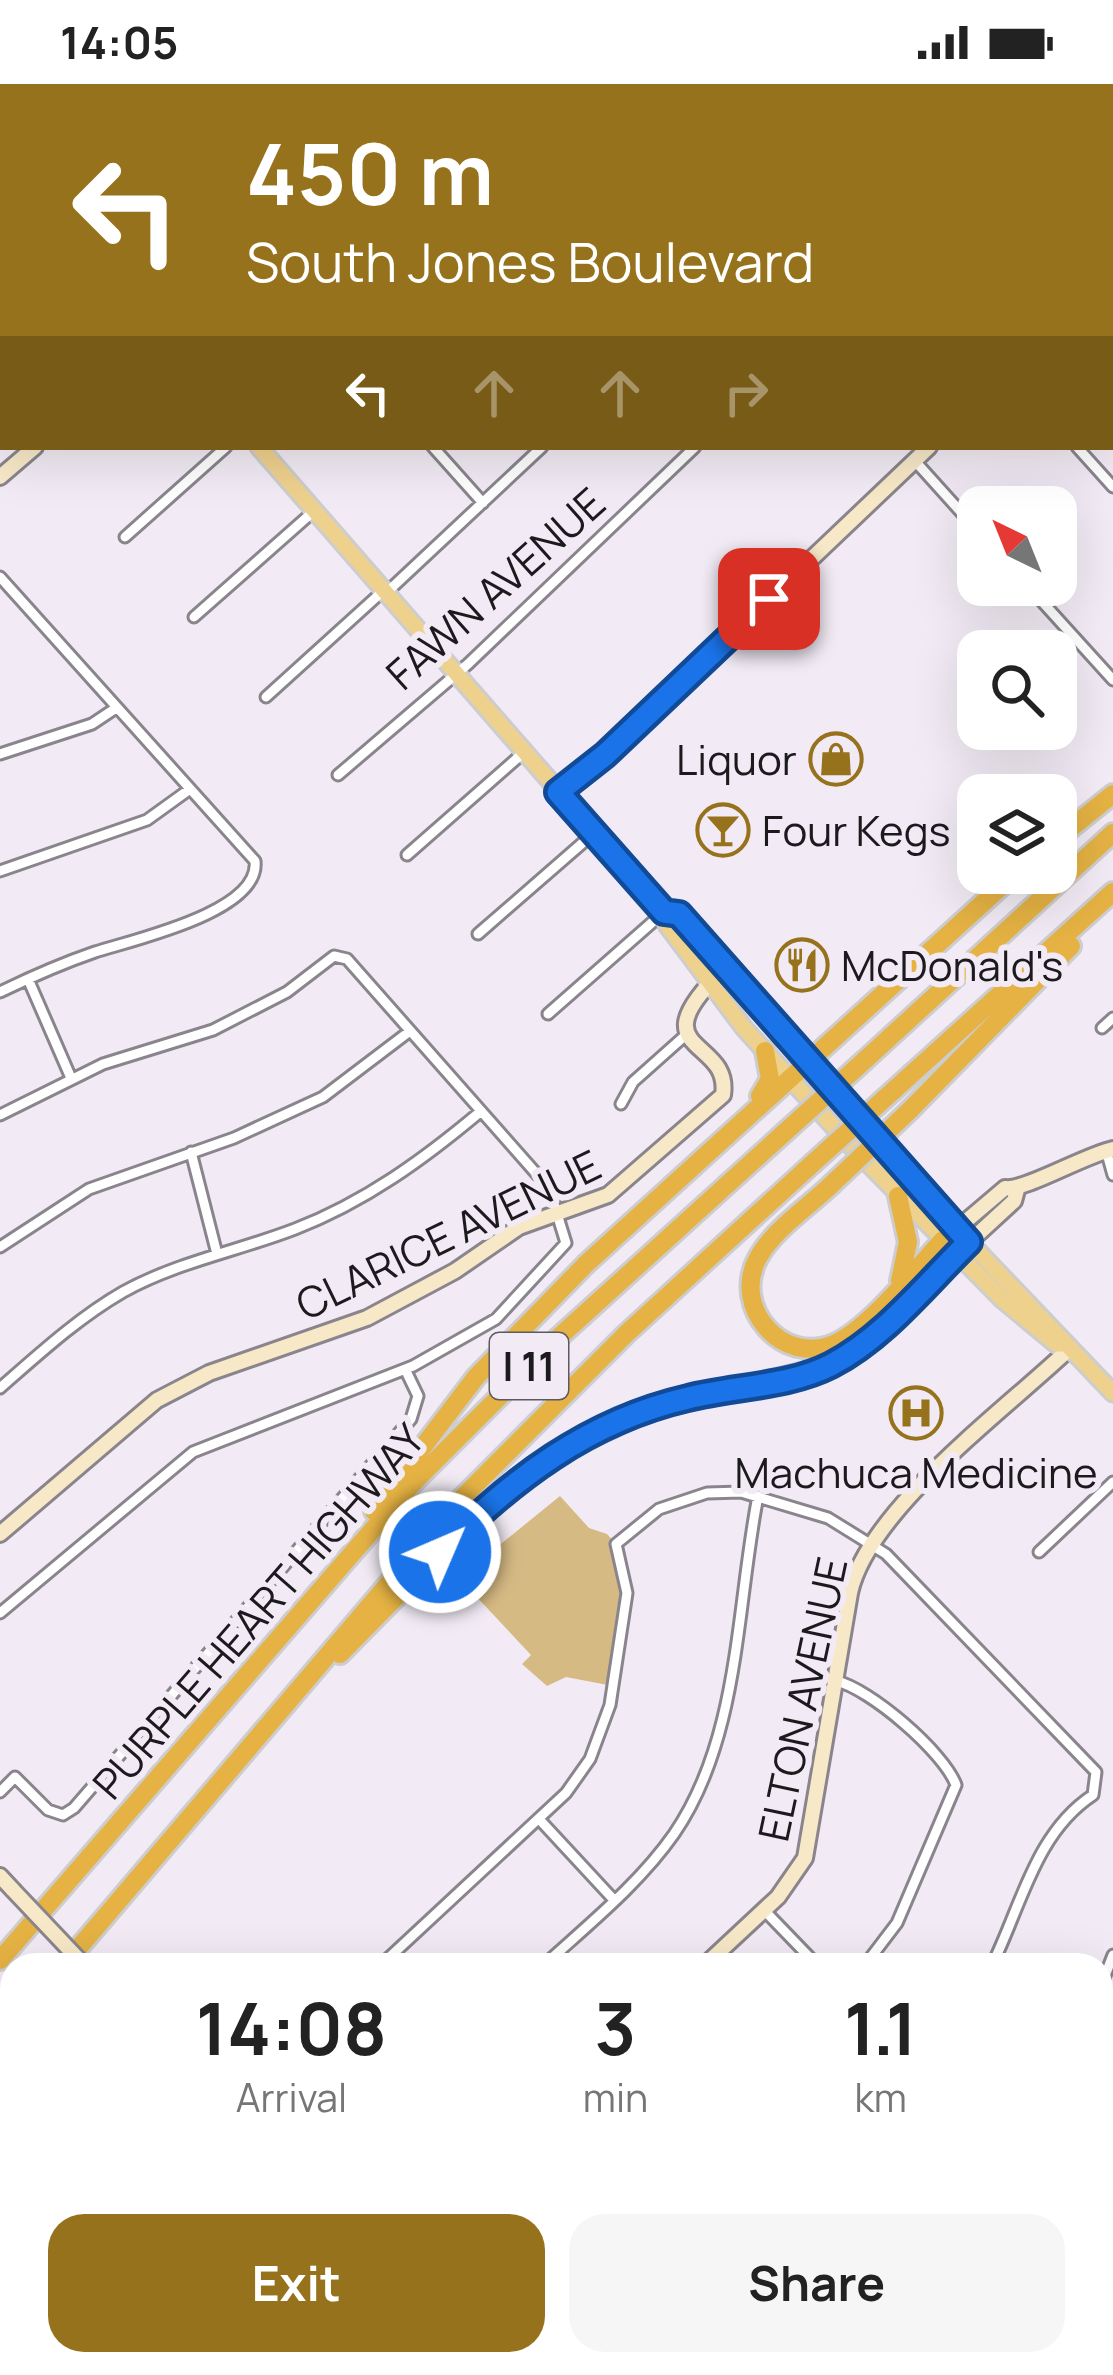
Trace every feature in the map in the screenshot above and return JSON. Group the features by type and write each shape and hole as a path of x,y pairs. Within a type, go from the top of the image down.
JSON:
{"highway":[{"path":"1077,823 1113,794"},
{"name":"PURPLE HEART HIGHWAY","path":"6,1953 293,1618 486,1408 1113,833"},
{"name":"PURPLE HEART HIGHWAY","path":"74,1953 416,1550 529,1428 1113,892"},
{"path":"293,1618 480,1372 622,1229 993,894"},
{"path":"956,1241 847,1336 822,1348 782,1341 758,1318 750,1282 759,1256 1113,902"},
{"path":"757,1106 770,1079 764,1051"},
{"path":"895,1290 908,1247 898,1196"},
{"path":"241,1756 469,1522 529,1472 577,1441 650,1409 798,1377 833,1364 875,1336 956,1241"}],"main road":[{"path":"262,450 664,912 667,925 764,1051 898,1196 956,1241"},
{"path":"664,912 679,914 811,1058 956,1241 1036,1328 1067,1347 1113,1393"}],"street":[{"path":"0,477 32,450"},
{"path":"125,537 223,450"},
{"path":"436,450 483,503"},
{"path":"266,697 539,450"},
{"name":"FAWN AVENUE","path":"338,775 692,450"},
{"path":"558,792 605,755 926,450"},
{"path":"1080,450 1113,487"},
{"path":"915,461 957,508"},
{"path":"194,617 314,511"},
{"path":"0,577 255,861 256,872 246,888 201,917 0,992"},
{"path":"1046,606 1113,680"},
{"path":"0,754 92,724 116,708"},
{"path":"407,855 522,754"},
{"path":"0,871 147,820 190,789"},
{"path":"478,934 594,832"},
{"path":"548,1014 664,912"},
{"path":"0,1115 71,1078 213,1030 287,992 334,956 346,959 549,1188 566,1243 511,1305 461,1341 405,1369 193,1452 0,1613"},
{"path":"621,1104 633,1082 688,1033 688,1006 726,967"},
{"path":"28,979 71,1078"},
{"path":"1102,1028 1113,1018"},
{"path":"0,1247 88,1189 323,1097 410,1031"},
{"name":"CLARICE AVENUE","path":"0,1534 126,1424 188,1382 367,1318 455,1270 519,1227 623,1186 720,1100 722,1078 688,1033"},
{"path":"0,1388 123,1292 296,1228 394,1179 481,1112"},
{"path":"956,1241 1014,1202 1017,1190 1061,1165 1109,1149 1113,1175"},
{"path":"191,1152 217,1254"},
{"name":"ELTON AVENUE","path":"718,1953 794,1878 808,1849 854,1577 871,1541 896,1511 1067,1347"},
{"path":"0,1792 15,1777 48,1810 63,1816 74,1808 411,1420 418,1396 405,1369"},
{"path":"1039,1552 1113,1482"},
{"path":"393,1953 578,1778 602,1734 627,1593 616,1562 616,1544 659,1509 707,1493 758,1496 828,1518 871,1541 1096,1772 1097,1784 1030,1872 997,1953"},
{"path":"557,1953 614,1900 674,1833 712,1756 758,1496"},
{"path":"836,1681 860,1686 880,1703 956,1785 897,1922 874,1953"},
{"path":"539,1819 614,1900"},
{"path":"0,1876 73,1953"},
{"path":"764,1910 805,1953"}],"shaded area":[{"path":"560,1496 589,1528 607,1534 616,1544 627,1593 613,1686 566,1677 547,1686 522,1664 531,1655 459,1578"}],"place":[{"name":"Liquor","path":"836,759"},
{"name":"Four Kegs","path":"723,830"},
{"name":"McDonald's","path":"802,965"},
{"name":"Machuca Medicine","path":"916,1413"}],"route":[{"path":"440,1552 521,1477 602,1428 683,1399 798,1377 845,1358 879,1332 969,1242 811,1058 679,914 664,912 558,792 605,755 769,599"}]}
